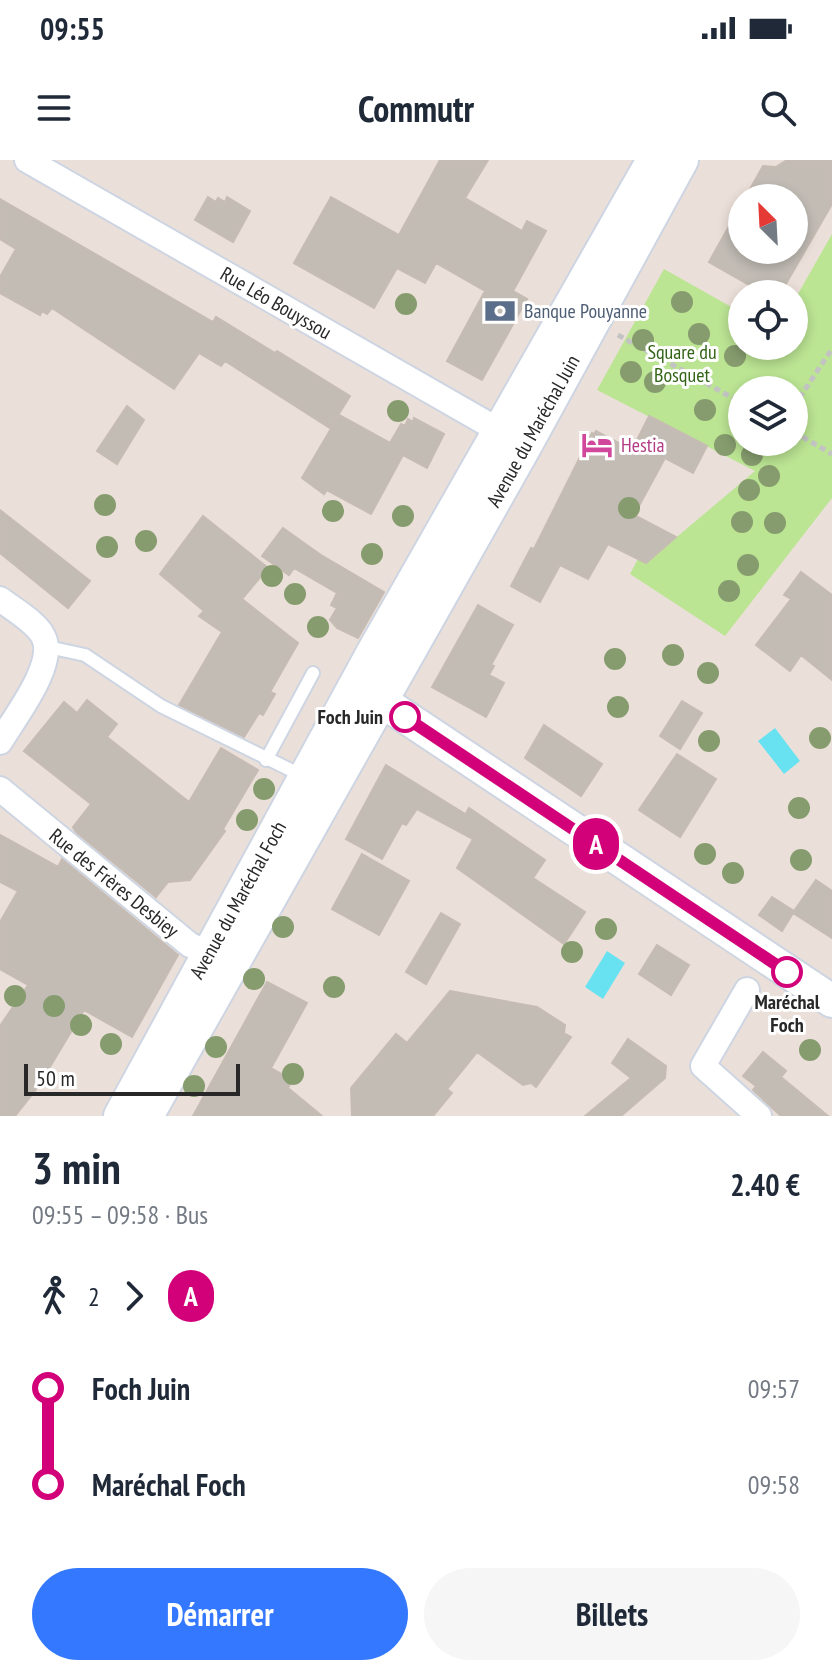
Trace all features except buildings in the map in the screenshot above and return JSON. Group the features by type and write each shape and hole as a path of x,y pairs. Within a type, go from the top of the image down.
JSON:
{"main road":[{"name":"Avenue du Maréchal Juin","path":"369,693 497,430 653,160"},
{"name":"Avenue du Maréchal Juin","path":"369,693 526,445 682,160"},
{"name":"Avenue du Maréchal Foch","path":"147,1116 305,777 369,693"},
{"name":"Avenue du Maréchal Foch","path":"120,1116 220,962 369,693"},
{"path":"369,693 832,1001"}],"street":[{"name":"Rue Léo Bouyssou","path":"27,160 526,445"},
{"path":"0,599 42,633 48,647 46,663 0,742"},
{"name":"Rue des Frères Desbiey","path":"0,789 190,945 220,962"},
{"path":"747,990 703,1066 759,1116"}],"lane":[{"path":"48,647 85,655 161,706 305,777"},
{"path":"266,760 313,673"}],"path":[{"path":"593,320 728,395"},
{"path":"808,385 832,349"},
{"path":"808,440 832,454"}],"green space":[{"name":"Square du Bosquet","path":"832,234 832,498 725,636 630,574 638,559 646,563 755,471 597,390 664,269 728,305 728,360 808,360 806,280"}],"water":[{"path":"775,728 800,761 784,774 758,741"},
{"path":"607,951 625,963 603,999 585,987"}],"bus line":[{"name":"A","path":"405,717 787,972"}],"place":[{"name":"Banque Pouyanne","path":"500,311"},
{"name":"Hestia","path":"597,445"},
{"name":"Foch Juin","path":"405,717"},
{"name":"Maréchal Foch","path":"787,972"}]}
